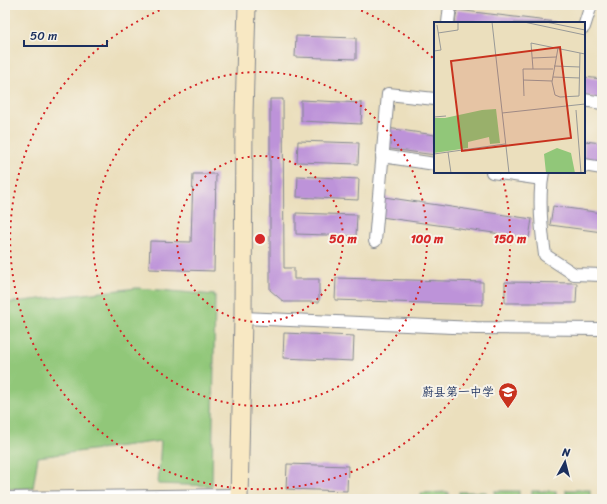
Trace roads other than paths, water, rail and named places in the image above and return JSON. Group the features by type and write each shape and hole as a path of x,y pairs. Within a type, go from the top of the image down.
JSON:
{"street":[{"path":"5,498 239,497 247,5"},
{"path":"448,22 450,5"},
{"path":"585,24 592,5"},
{"path":"598,5 602,6"},
{"path":"375,241 388,94 434,100"},
{"path":"585,100 602,103"},
{"path":"382,156 434,164"},
{"path":"585,165 602,168"},
{"path":"505,173 543,176 540,186 541,226 545,255 574,274 602,275"},
{"path":"243,318 476,328 602,329"}],"place":[{"name":"蔚县第一中学","path":"508,409"}]}
